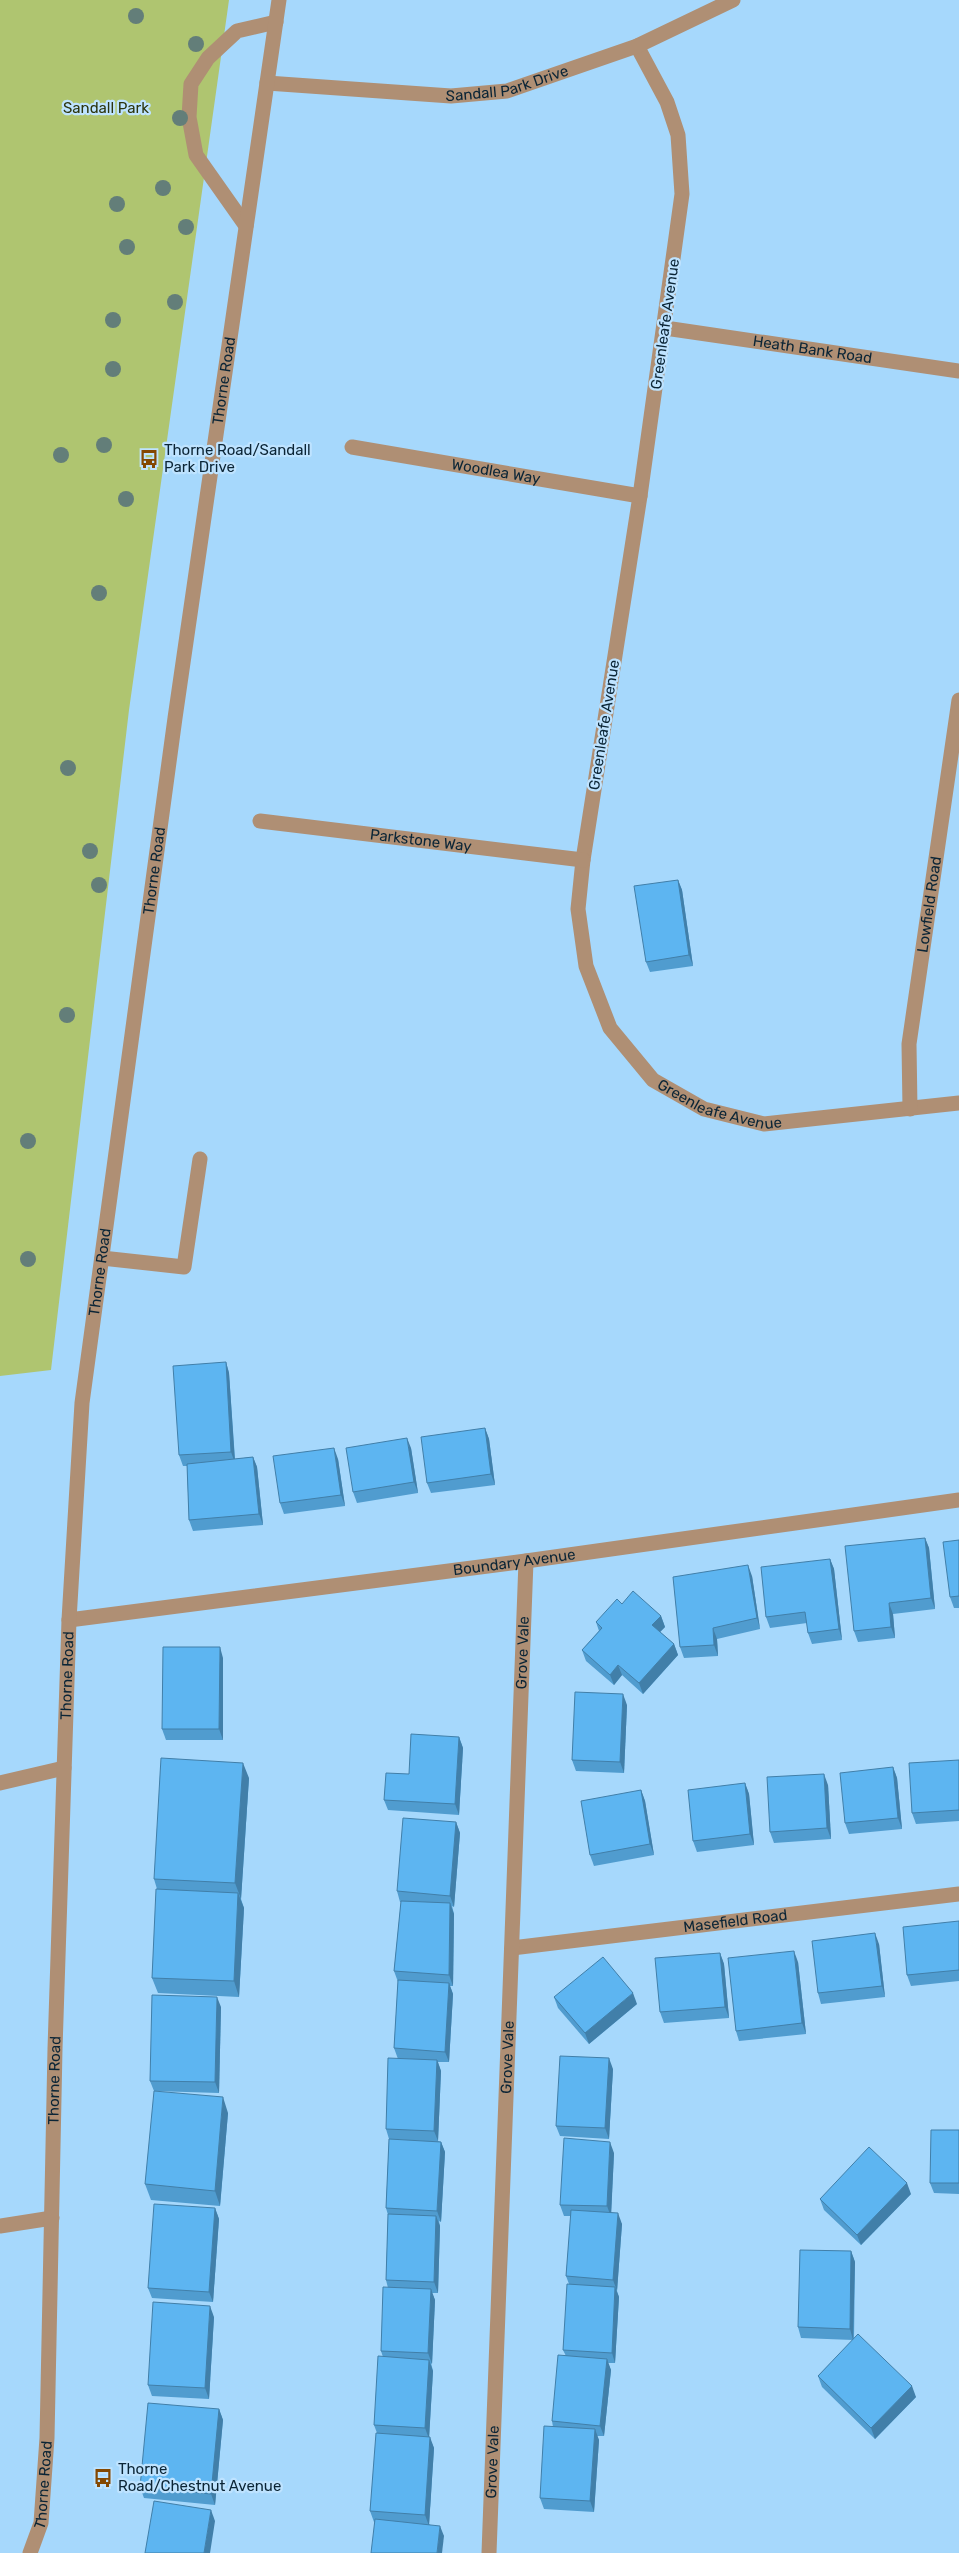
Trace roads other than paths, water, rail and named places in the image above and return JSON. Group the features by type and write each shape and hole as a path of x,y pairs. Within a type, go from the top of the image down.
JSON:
{"street":[{"name":"Thorne Road","path":"30,2553 41,2523 47,2438 69,1620 82,1402 176,708 279,0"},
{"name":"Sandall Park Drive","path":"267,83 451,96 507,91 637,46 733,0"},
{"path":"246,226 196,155 189,117 191,84 208,58 237,31 276,22"},
{"name":"Greenleafe Avenue","path":"637,46 667,102 678,135 682,194 640,496 583,860 578,909 586,966 610,1028 653,1080 704,1109 764,1124 959,1103"},
{"name":"Heath Bank Road","path":"664,328 959,371"},
{"name":"Woodlea Way","path":"352,447 640,496"},
{"name":"Lowfield Road","path":"910,1109 909,1044 959,700"},
{"name":"Parkstone Way","path":"260,821 583,860"},
{"path":"102,1258 184,1267 200,1159"},
{"name":"Boundary Avenue","path":"69,1620 526,1561 959,1500"},
{"name":"Grove Vale","path":"489,2553 526,1561"},
{"path":"0,1783 64,1768"},
{"name":"Masefield Road","path":"512,1948 959,1894"},
{"path":"0,2226 52,2218"}],"place":[{"name":"Thorne Road/Sandall Park Drive","path":"149,459"},
{"name":"Thorne Road/Chestnut Avenue","path":"103,2478"}],"park label":[{"name":"Sandall Park","path":"106,108"}]}
